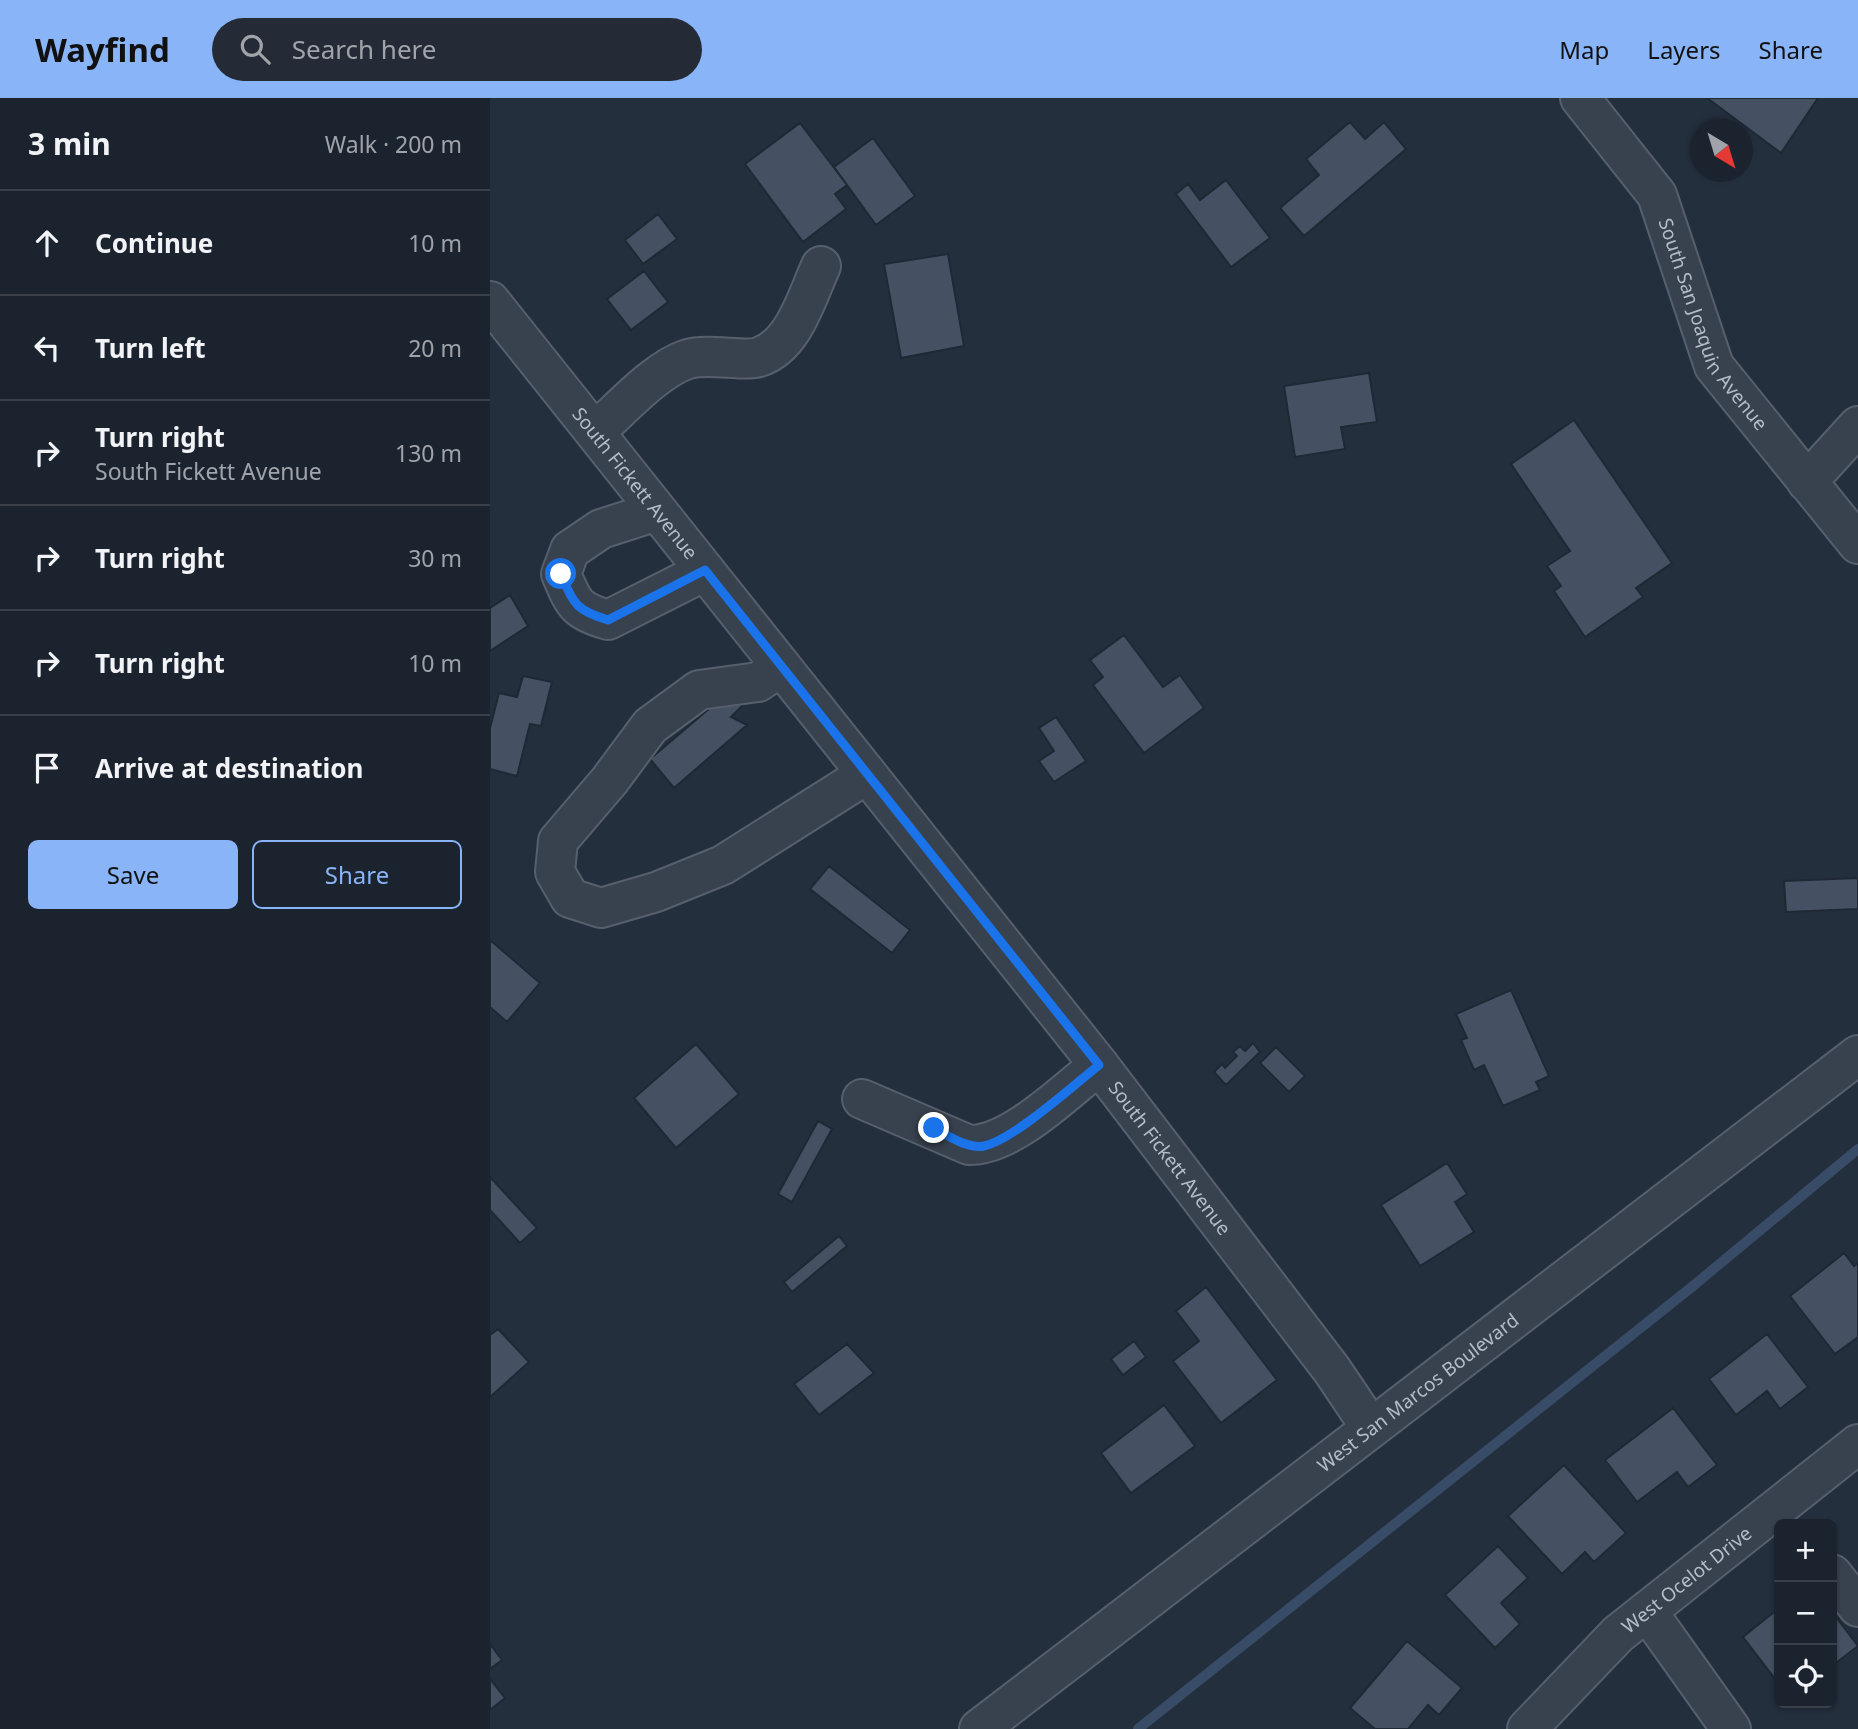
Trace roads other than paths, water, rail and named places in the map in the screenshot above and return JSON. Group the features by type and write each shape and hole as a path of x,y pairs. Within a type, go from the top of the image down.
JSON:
{"street":[{"name":"South San Joaquin Avenue","path":"1580,98 1657,195 1714,366 1858,544"},
{"path":"595,432 654,380 688,359 726,355 758,358 786,338 821,266"},
{"name":"South Fickett Avenue","path":"490,301 1099,1065 1332,1370 1371,1428"},
{"path":"1807,482 1858,426"},
{"path":"657,511 601,529 570,550 561,574 574,604 583,612 608,620 705,570"},
{"path":"781,667 758,682 699,690 650,726 610,780 558,841 555,872 570,898 601,908 656,892 723,865 867,774"},
{"name":"West San Marcos Boulevard","path":"979,1729 1858,1055"},
{"path":"862,1099 969,1145 985,1146 1010,1134 1099,1065"},
{"name":"West Ocelot Drive","path":"1527,1729 1618,1634 1786,1515 1858,1444"},
{"path":"1837,1580 1858,1607"},
{"path":"1647,1611 1731,1729"}],"waterway":[{"path":"1138,1729 1693,1286 1858,1149"}]}
